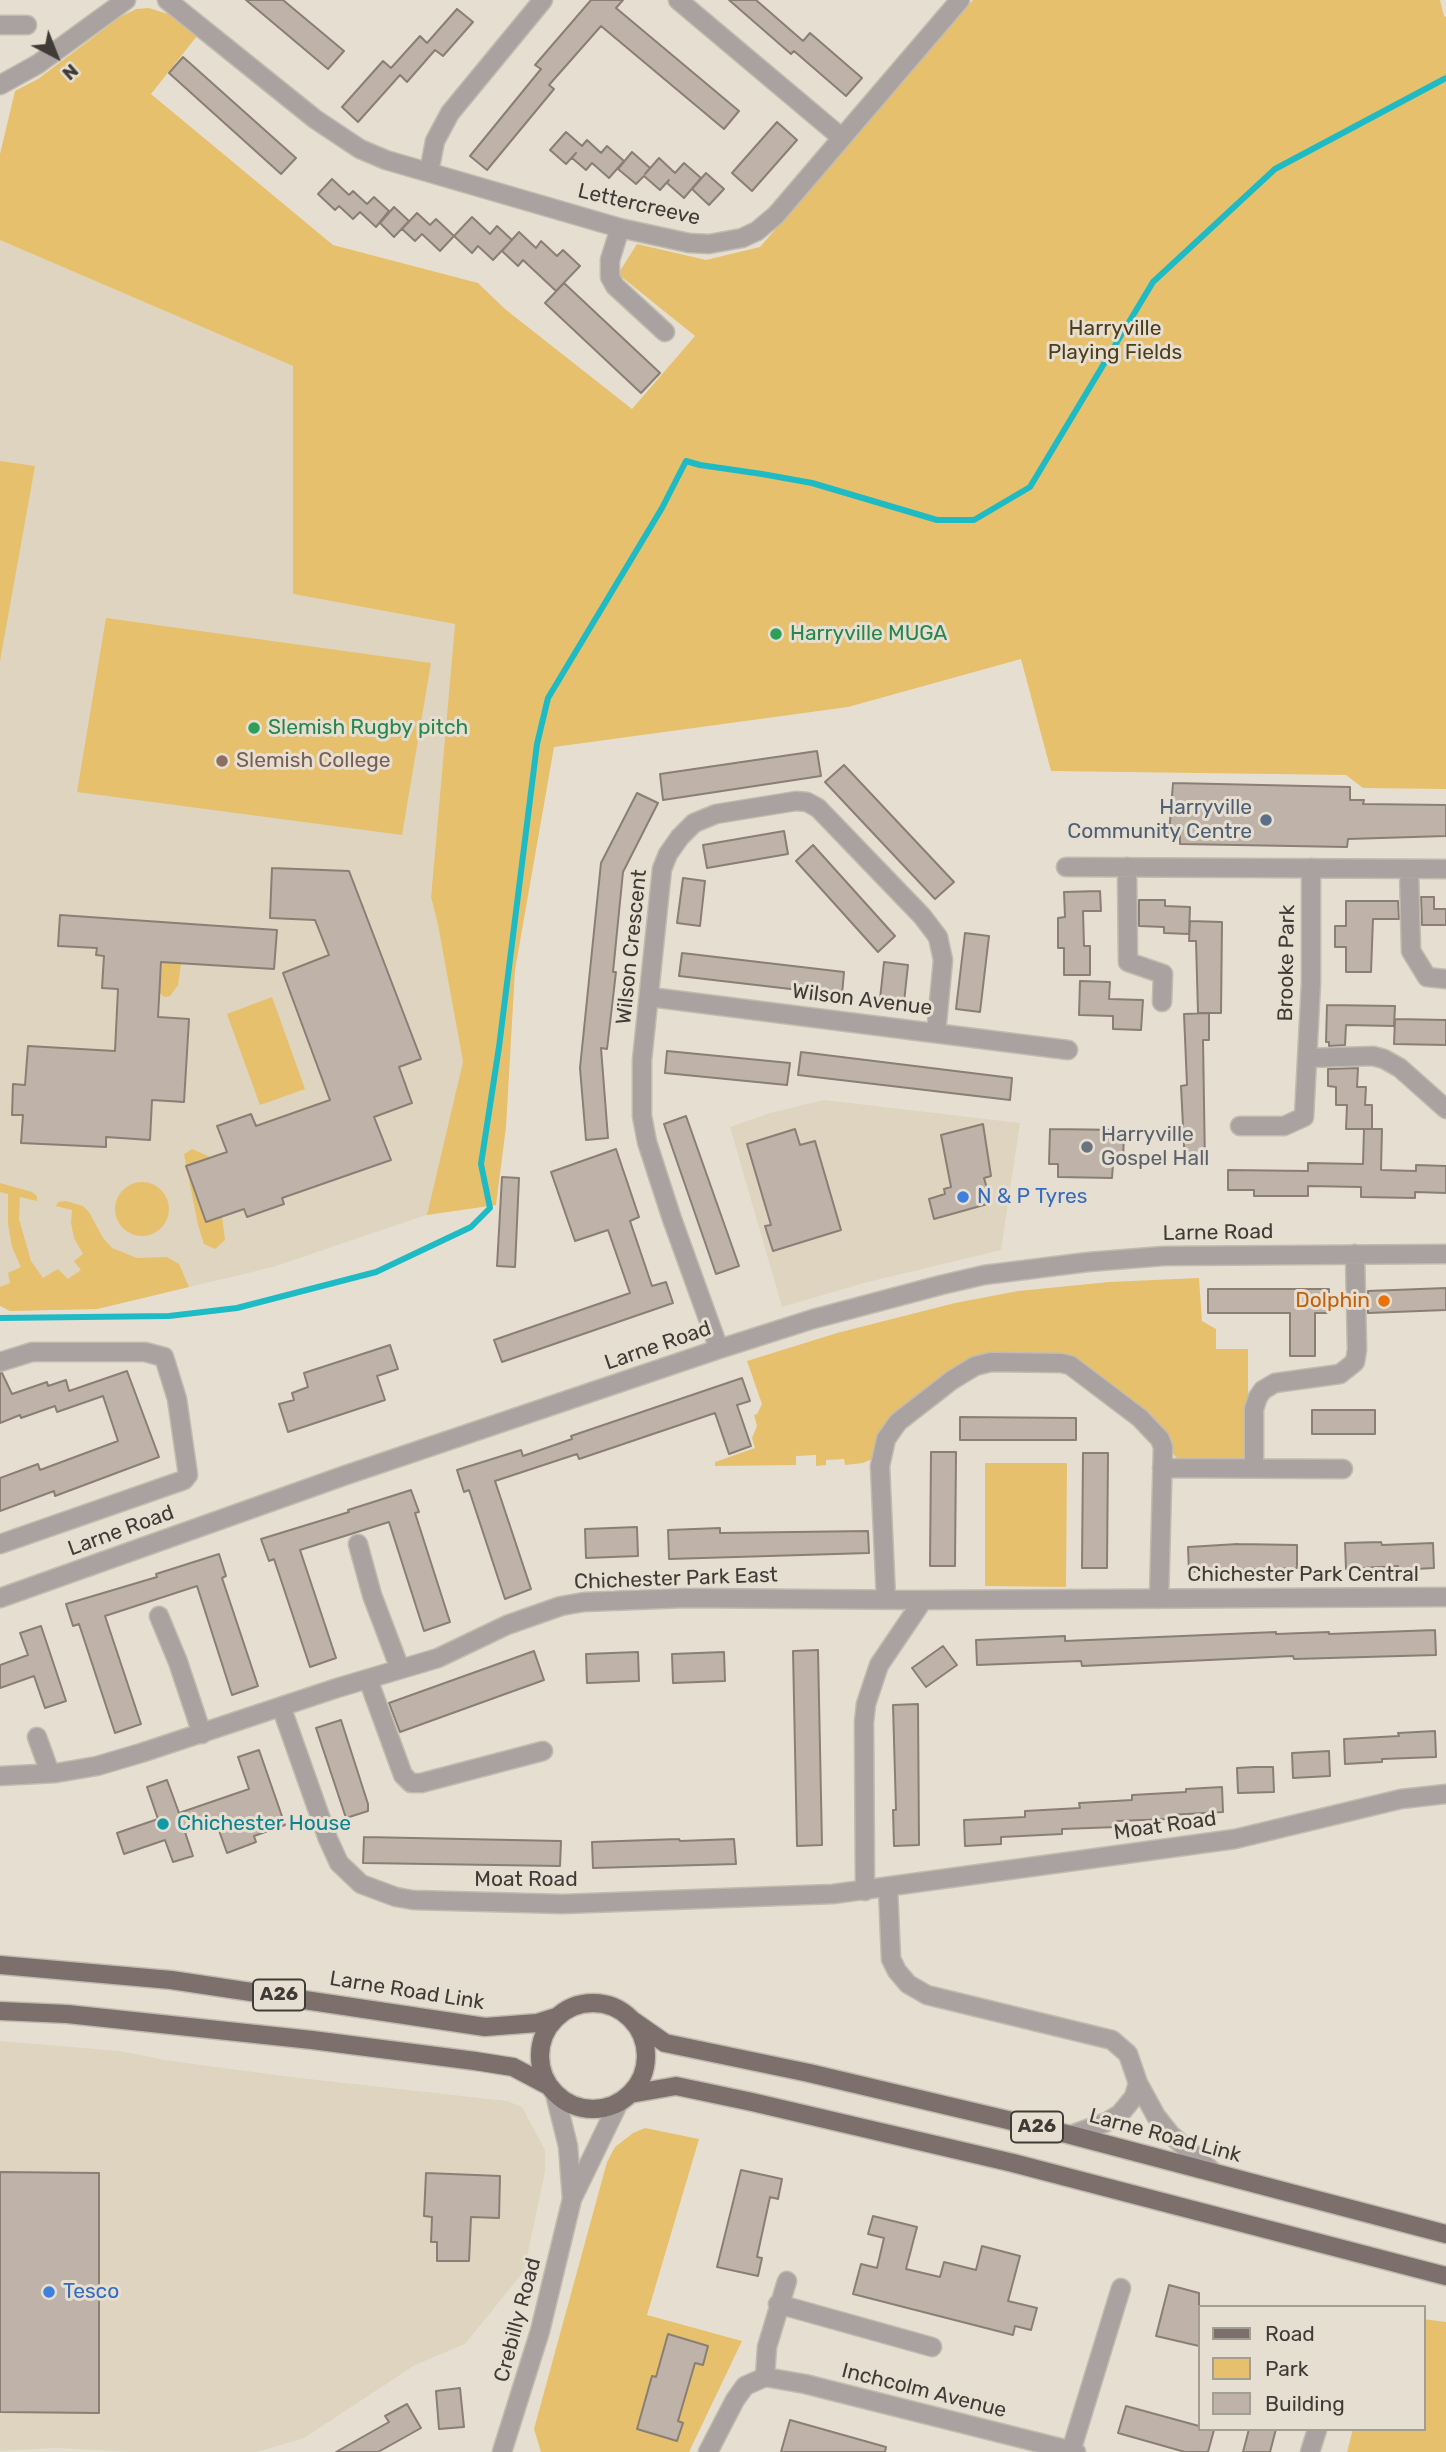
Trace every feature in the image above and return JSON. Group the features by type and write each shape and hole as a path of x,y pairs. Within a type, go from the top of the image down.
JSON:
{"main road":[{"name":"Larne Road Link","path":"0,1965 171,1980 485,2027 537,2023 556,2017"},
{"name":"A26","path":"556,2017 570,2008 586,2003 619,2009 632,2020"},
{"name":"A26","path":"0,2011 67,2014 300,2038 513,2067 552,2090 566,2102 591,2109 605,2108 624,2098 676,2086 1013,2163 1446,2276"},
{"path":"552,2090 540,2064 540,2047 546,2031 556,2017"},
{"name":"Larne Road Link","path":"632,2020 665,2043 809,2073 1071,2135 1446,2234"},
{"path":"624,2098 640,2081 646,2057 641,2033 632,2020"}],"street":[{"name":"Lettercreeve","path":"167,0 332,132 360,149 386,160 620,228 690,243 709,244 742,238 757,231 776,215 960,0"},
{"path":"429,172 435,141 450,113 543,0"},
{"path":"678,0 842,138"},
{"path":"0,85 38,64 123,1"},
{"path":"0,24 27,25"},
{"path":"620,228 610,260 610,277 615,286 665,332"},
{"name":"Wilson Crescent","path":"719,1349 672,1219 643,1125 642,1060 663,869 668,854 680,837 694,823 716,814 802,801 818,808 935,933 943,960 936,1033"},
{"path":"1066,867 1446,869"},
{"path":"1127,867 1128,962 1163,974 1162,1002"},
{"name":"Brooke Park","path":"1240,1126 1284,1126 1304,1117 1311,983 1311,868"},
{"path":"1409,869 1411,950 1427,977 1446,979"},
{"name":"Wilson Avenue","path":"650,997 1068,1050"},
{"path":"1308,1058 1373,1056 1384,1059 1400,1068 1446,1109"},
{"path":"1254,1468 1254,1409 1260,1393 1275,1383 1340,1374 1355,1362 1355,1254"},
{"name":"Larne Road","path":"0,1598 358,1471 719,1349 813,1319 984,1275 1164,1256 1446,1254"},
{"path":"0,1362 32,1352 145,1352 164,1357 177,1399 188,1475 184,1480 0,1544"},
{"name":"Chichester Park Central","path":"886,1599 880,1466 886,1439 901,1420 952,1380 970,1369 991,1362 1061,1363 1076,1368 1149,1426 1162,1443 1159,1599"},
{"path":"1162,1468 1343,1469"},
{"path":"358,1544 372,1595 400,1669"},
{"name":"Chichester Park Central","path":"923,1600 1446,1597"},
{"name":"Chichester Park East","path":"0,1776 50,1773 97,1766 438,1658 507,1625 561,1606 584,1602 685,1598 923,1600"},
{"path":"865,1891 866,1704 879,1665 891,1643 923,1600"},
{"path":"159,1616 178,1662 202,1734"},
{"path":"368,1679 403,1775 411,1783 421,1783 543,1751"},
{"name":"Moat Road","path":"282,1709 339,1863 361,1884 414,1900 564,1904 865,1891 1235,1839 1401,1799 1446,1794"},
{"path":"37,1737 50,1773"},
{"path":"888,1888 891,1959 897,1971 914,1989 927,1995 1108,2038 1128,2054 1151,2109 1171,2134 1212,2171"},
{"path":"1071,2135 1107,2122 1120,2114 1134,2097 1138,2083"},
{"name":"Crebilly Road","path":"552,2090 568,2146 572,2199"},
{"name":"Crebilly Road","path":"502,2452 540,2331 572,2199 624,2098"},
{"path":"708,2452 745,2386 765,2376 767,2347 787,2281"},
{"name":"Inchcolm Avenue","path":"765,2376 805,2384 1005,2444 1074,2451 1121,2288"},
{"path":"778,2304 932,2347"},
{"path":"1310,2452 1317,2431"}],"shaded area":[{"name":"Slemish College","path":"0,240 293,366 293,594 455,624 431,897 463,1062 429,1214 273,1267 97,1309 10,1311 0,1306"},
{"path":"824,1100 1020,1123 1001,1250 864,1283 782,1307 730,1127 770,1113"},
{"path":"0,2041 120,2051 164,2060 291,2077 507,2101 522,2107 545,2150 545,2172 524,2271 465,2344 415,2365 304,2438 257,2452 130,2452 56,2448 0,2451"}],"green space":[{"name":"Harryville Playing Fields","path":"973,0 1440,0 1446,17 1446,789 1363,788 1346,775 1051,771 1021,659 848,707 554,747 515,970 506,1127 496,1205 427,1215 463,1062 431,897 455,624 293,594 293,366 0,240 0,154 15,91 38,79 120,17 136,9 149,8 171,15 197,36 151,94 333,245 478,283 505,309 632,409 695,336 618,274 637,244 706,260 760,247"},
{"path":"0,461 35,466 0,661"},
{"name":"Slemish Rugby pitch","path":"106,618 431,663 402,835 77,792"},
{"path":"163,962 181,963 178,985 170,996 164,997 159,992"},
{"path":"272,997 305,1089 260,1105 227,1014"},
{"path":"192,1149 210,1157 187,1166 206,1222 222,1217 225,1240 215,1249 204,1244 198,1225 184,1154"},
{"path":"142,1182 161,1190 169,1209 161,1228 142,1236 123,1228 115,1209 123,1190"},
{"path":"0,1183 32,1192 37,1196 37,1201 20,1197 19,1219 31,1261 43,1278 58,1269 68,1279 81,1270 74,1261 83,1254 74,1238 72,1210 56,1206 58,1202 66,1201 83,1206 89,1212 103,1238 112,1248 137,1258 167,1257 179,1264 189,1287 97,1309 10,1311 0,1306 0,1287 10,1283 8,1273 21,1267 12,1247 8,1224 8,1194 0,1192"},
{"path":"1199,1278 1202,1321 1216,1329 1216,1349 1248,1349 1248,1450 1240,1464 1183,1464 1174,1455 1163,1434 1079,1367 969,1367 872,1459 863,1463 845,1465 844,1459 826,1460 826,1465 816,1466 816,1455 796,1456 796,1465 715,1466 715,1462 755,1448 752,1438 757,1426 754,1415 762,1404 747,1361 837,1333 955,1303 1018,1291 1109,1282"},
{"path":"985,1463 1067,1463 1066,1587 985,1586"},
{"path":"645,2128 699,2139 647,2315 742,2341 689,2452 541,2452 534,2429 607,2162 615,2147 633,2133"},
{"path":"1425,2319 1446,2322 1446,2452 1347,2452 1352,2431 1425,2431"}],"building":[{"path":"246,0 283,0 344,51 328,69"},
{"path":"591,0 623,0 616,8 739,111 724,129 601,26 549,85 554,89 487,170 470,156 541,69 535,65"},
{"path":"729,0 756,0 803,41 810,33 862,78 846,96 794,51 791,54"},
{"path":"457,9 473,22 443,56 435,50 407,82 400,75 358,122 342,107 383,61 391,68 420,36 427,43"},
{"path":"183,57 296,158 281,174 169,73"},
{"path":"777,122 797,140 752,191 732,173"},
{"path":"566,132 582,146 587,140 601,153 607,146 624,161 609,178 592,163 586,170 572,158 576,153 566,164 550,150"},
{"path":"632,152 650,168 645,174 659,158 675,173 684,163 701,178 684,198 667,183 669,180 660,190 644,176 636,184 618,169"},
{"path":"706,173 724,189 709,205 692,189"},
{"path":"332,179 349,195 353,191 367,204 374,197 389,211 376,227 360,212 353,219 339,206 335,210 318,194"},
{"path":"394,207 409,221 394,237 380,223"},
{"path":"417,213 430,225 436,219 454,236 440,251 422,234 415,241 402,229"},
{"path":"472,217 490,234 497,226 512,240 493,260 478,246 472,253 454,236"},
{"path":"519,232 536,248 541,241 557,256 563,250 580,266 556,291 523,260 518,266 502,251"},
{"path":"564,283 660,373 641,393 545,303"},
{"path":"817,751 821,776 663,800 660,774"},
{"path":"844,765 954,882 935,899 825,782"},
{"name":"Harryville Community Centre","path":"1173,783 1350,787 1350,800 1364,800 1363,804 1446,805 1446,836 1348,839 1347,847 1180,844 1180,836 1169,835"},
{"path":"637,793 658,803 623,872 607,1049 601,1048 608,1138 586,1140 580,1068 601,863"},
{"path":"784,831 788,854 707,868 703,845"},
{"path":"813,845 895,936 878,952 796,861"},
{"path":"272,868 349,871 421,1059 399,1067 412,1103 374,1117 391,1160 282,1198 284,1204 247,1217 244,1209 206,1222 186,1166 227,1152 217,1126 251,1114 256,1126 330,1100 283,973 329,955 315,920 270,918"},
{"path":"683,878 705,881 700,926 677,923"},
{"path":"1100,891 1101,911 1083,911 1084,946 1090,946 1090,975 1064,975 1064,948 1058,948 1058,918 1065,917 1064,892"},
{"path":"1421,897 1434,897 1434,909 1446,909 1446,925 1422,925"},
{"path":"1139,900 1165,900 1165,906 1190,907 1189,934 1164,933 1164,927 1139,926"},
{"path":"1346,901 1398,901 1399,919 1373,919 1371,972 1346,972 1346,947 1335,947 1335,926 1346,926"},
{"path":"60,915 277,930 274,969 161,962 158,1017 189,1019 184,1102 152,1100 150,1140 106,1137 106,1147 21,1143 23,1115 12,1115 13,1084 25,1085 28,1046 115,1051 118,989 102,988 104,956 96,955 97,948 58,946"},
{"path":"1190,921 1222,922 1221,1013 1198,1013 1196,941 1189,941"},
{"path":"965,933 989,936 980,1012 956,1009"},
{"path":"682,953 844,972 842,995 679,976"},
{"path":"884,962 908,965 904,1002 880,999"},
{"path":"1080,981 1110,982 1109,999 1143,1000 1141,1030 1113,1029 1113,1016 1079,1015"},
{"path":"1327,1005 1395,1006 1394,1026 1346,1025 1345,1045 1329,1046 1329,1042 1326,1042"},
{"path":"1209,1013 1209,1040 1203,1040 1205,1166 1185,1166 1181,1086 1187,1085 1184,1014"},
{"path":"1395,1019 1446,1020 1446,1045 1394,1044"},
{"path":"667,1051 790,1063 787,1085 665,1073"},
{"path":"801,1052 1012,1078 1010,1100 798,1075"},
{"path":"1358,1068 1357,1087 1366,1087 1365,1105 1372,1105 1372,1129 1346,1129 1347,1105 1336,1105 1336,1087 1328,1086 1328,1069"},
{"path":"686,1116 739,1266 716,1274 664,1124"},
{"path":"983,1124 991,1176 984,1178 991,1203 934,1219 929,1199 945,1194 944,1189 951,1187 941,1135"},
{"path":"795,1129 800,1145 815,1141 841,1230 773,1251 765,1226 771,1225 747,1144"},
{"name":"Harryville Gospel Hall","path":"1050,1129 1124,1130 1123,1164 1113,1164 1112,1178 1058,1177 1058,1164 1049,1164"},
{"path":"1364,1129 1382,1129 1381,1170 1416,1171 1416,1165 1446,1166 1446,1193 1415,1192 1415,1198 1361,1197 1361,1187 1308,1186 1308,1196 1254,1196 1254,1190 1228,1190 1228,1170 1308,1171 1308,1163 1363,1164"},
{"path":"616,1149 639,1217 630,1221 652,1286 666,1282 673,1303 502,1362 494,1340 630,1293 608,1230 575,1241 551,1172"},
{"path":"502,1177 519,1178 515,1267 497,1266"},
{"path":"1446,1288 1446,1310 1368,1313 1368,1291"},
{"path":"1208,1289 1329,1289 1329,1313 1315,1313 1315,1356 1290,1356 1290,1313 1208,1313"},
{"path":"390,1345 398,1369 377,1376 385,1400 288,1432 279,1404 294,1400 292,1393 308,1387 304,1373"},
{"path":"127,1371 159,1457 55,1496 54,1491 0,1511 0,1478 38,1464 40,1470 118,1441 103,1396 57,1412 55,1406 0,1423 0,1373 12,1394 47,1382 48,1386 66,1380 69,1391"},
{"path":"742,1378 750,1401 737,1405 751,1446 729,1454 715,1413 579,1459 577,1454 495,1481 531,1589 505,1599 469,1490 464,1492 457,1470 521,1450 523,1456 572,1439 571,1436"},
{"path":"1312,1410 1375,1410 1375,1434 1312,1434"},
{"path":"960,1417 1076,1418 1076,1440 960,1440"},
{"path":"931,1452 956,1452 955,1566 930,1566"},
{"path":"1083,1453 1108,1453 1107,1568 1082,1568"},
{"path":"411,1490 419,1512 415,1513 450,1622 424,1631 389,1522 300,1550 336,1658 310,1667 274,1559 269,1561 261,1539"},
{"path":"637,1527 638,1556 586,1558 585,1529"},
{"path":"720,1528 720,1533 868,1531 869,1553 669,1559 668,1530"},
{"path":"1381,1542 1382,1545 1433,1543 1434,1568 1398,1570 1398,1566 1346,1569 1345,1543"},
{"path":"1297,1545 1297,1568 1189,1572 1188,1547"},
{"path":"219,1554 226,1576 222,1578 258,1686 232,1695 197,1586 105,1616 141,1724 115,1733 79,1624 73,1626 66,1604 157,1577 156,1574"},
{"path":"41,1626 66,1701 45,1708 34,1676 0,1688 0,1665 28,1655 20,1633"},
{"path":"1435,1630 1436,1655 1294,1659 1293,1656 1082,1666 1081,1661 977,1665 976,1640 1065,1636 1065,1641 1276,1632 1329,1634"},
{"path":"943,1646 957,1665 926,1687 912,1668"},
{"path":"818,1650 822,1845 797,1846 793,1651"},
{"path":"534,1651 544,1680 400,1732 389,1703"},
{"path":"638,1652 639,1681 587,1683 586,1654"},
{"path":"724,1652 725,1681 673,1683 672,1654"},
{"path":"918,1704 919,1845 894,1846 893,1810 896,1810 893,1705"},
{"path":"341,1720 368,1804 368,1811 346,1818 316,1728"},
{"path":"1435,1731 1436,1757 1382,1759 1382,1762 1345,1764 1344,1739"},
{"path":"259,1750 285,1825 254,1836 256,1842 227,1853 216,1822 185,1832 193,1856 173,1862 165,1840 124,1854 117,1833 158,1819 147,1787 167,1780 179,1813 249,1789 238,1757"},
{"path":"1329,1751 1330,1776 1293,1778 1292,1753"},
{"path":"1273,1767 1274,1792 1238,1793 1237,1768"},
{"path":"1222,1787 1223,1812 1169,1815 1169,1819 1117,1821 1117,1827 1062,1829 1062,1834 1001,1837 1001,1844 965,1846 964,1820 1025,1817 1025,1811 1080,1808 1079,1803 1132,1800 1132,1795"},
{"path":"364,1837 561,1841 560,1866 363,1863"},
{"path":"734,1839 736,1864 593,1868 592,1842"},
{"path":"741,2170 782,2179 778,2199 770,2197 757,2257 762,2258 758,2276 717,2267"},
{"name":"Tesco","path":"0,2172 99,2173 99,2413 0,2412"},
{"path":"426,2173 500,2176 499,2218 471,2217 469,2261 437,2261 437,2242 431,2242 432,2217 424,2216"},
{"path":"873,2216 917,2227 906,2269 940,2277 944,2262 976,2270 982,2246 1020,2256 1008,2301 1037,2308 1031,2330 1015,2326 1013,2335 853,2294 861,2264 877,2268 884,2238 868,2234"},
{"path":"1169,2285 1199,2293 1198,2346 1156,2336"},
{"path":"668,2334 708,2346 703,2365 695,2363 678,2421 683,2423 677,2441 637,2429 652,2376 656,2377"},
{"path":"460,2388 464,2427 439,2429 436,2391"},
{"path":"407,2404 421,2428 378,2452 336,2452 389,2422 385,2416"},
{"path":"1126,2406 1198,2426 1198,2431 1214,2431 1208,2452 1185,2452 1118,2433"},
{"path":"790,2420 886,2447 885,2452 781,2452"},
{"path":"1248,2431 1275,2431 1270,2452 1243,2452"}],"waterway":[{"path":"0,1318 169,1316 237,1308 376,1272 471,1227 490,1208 481,1164 499,1047 537,744 548,698 662,508 686,461 812,483 937,520 974,520 1030,487 1153,282 1275,169 1446,78"}],"place":[{"name":"Harryville MUGA","path":"776,634"},
{"name":"Slemish Rugby pitch","path":"254,728"},
{"name":"Slemish College","path":"222,761"},
{"name":"Harryville Community Centre","path":"1266,820"},
{"name":"Harryville Gospel Hall","path":"1087,1147"},
{"name":"N & P Tyres","path":"963,1197"},
{"name":"Dolphin","path":"1384,1301"},
{"name":"Chichester House","path":"163,1824"},
{"name":"Tesco","path":"49,2292"}]}
